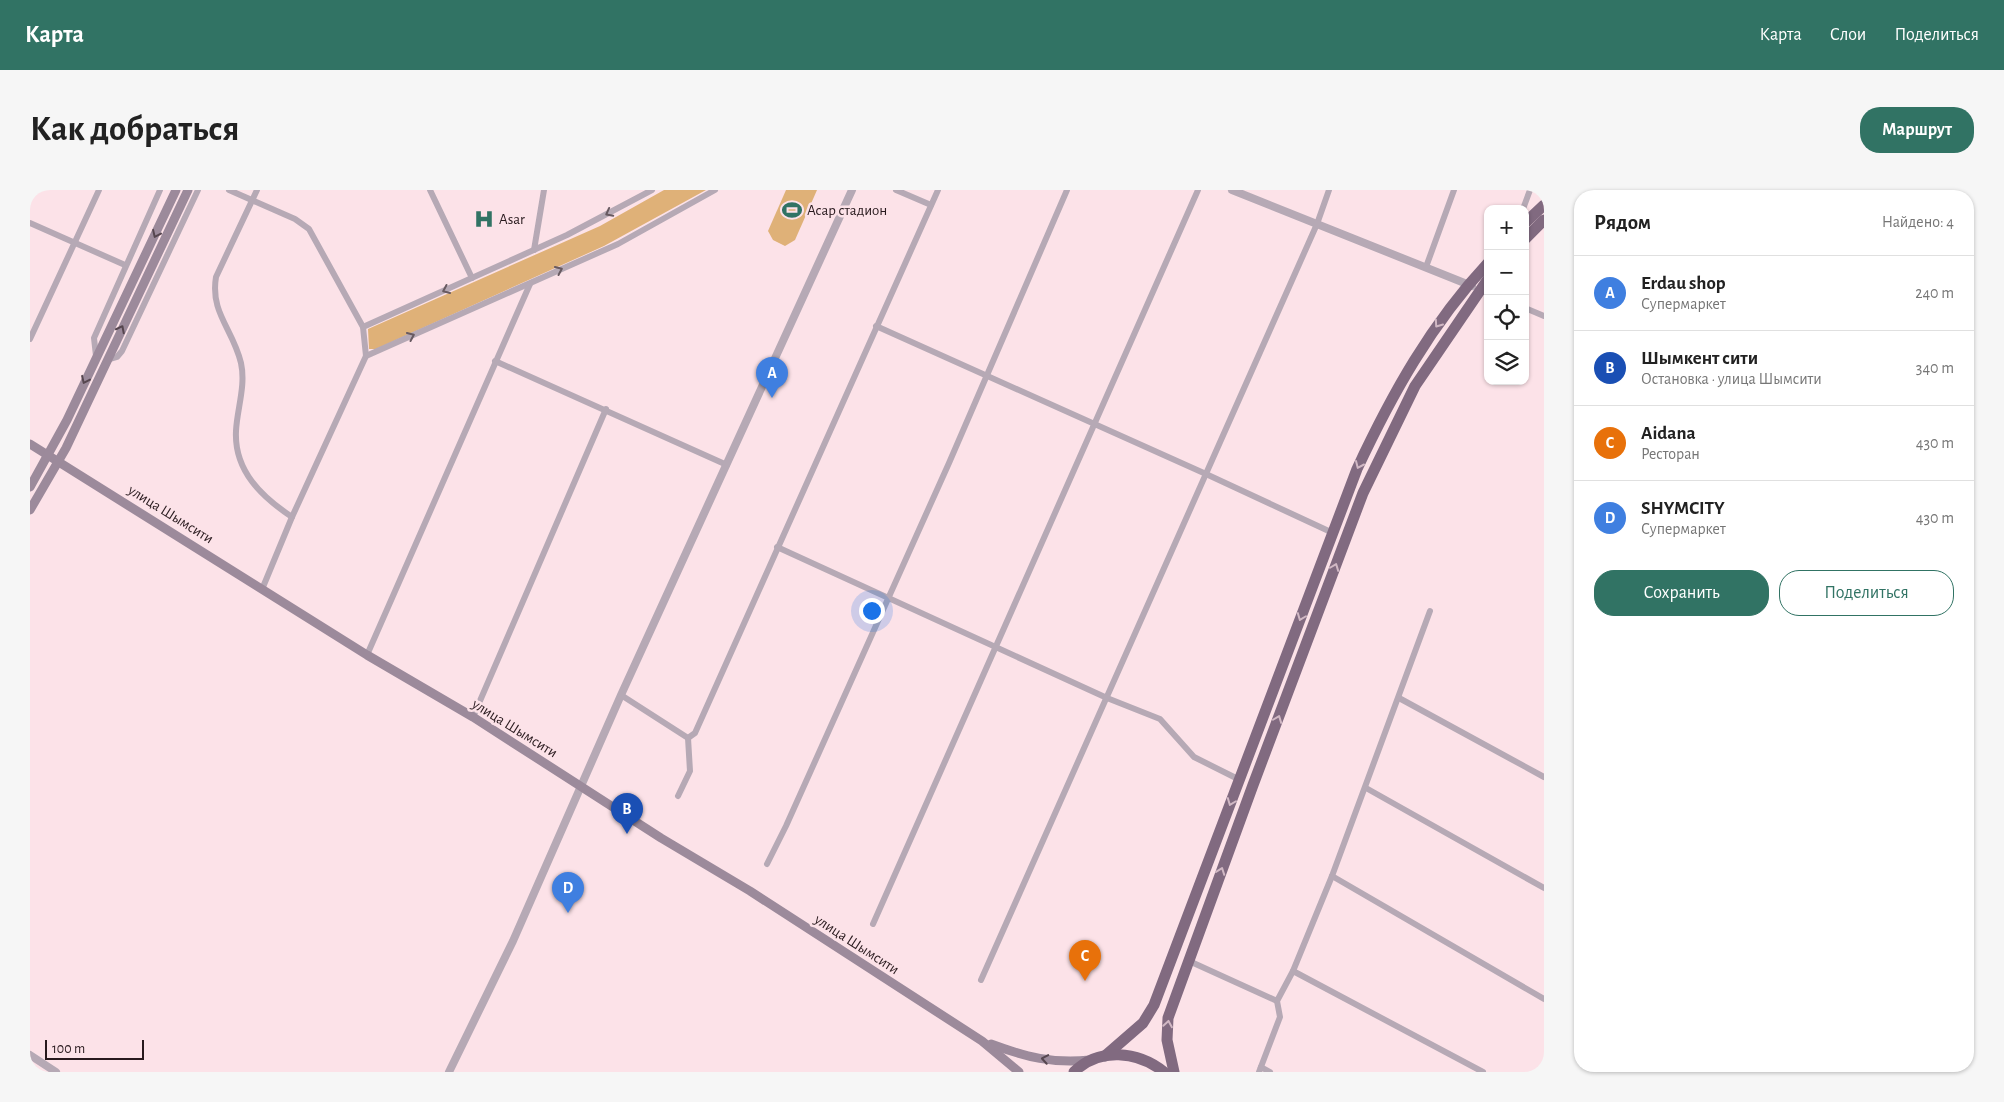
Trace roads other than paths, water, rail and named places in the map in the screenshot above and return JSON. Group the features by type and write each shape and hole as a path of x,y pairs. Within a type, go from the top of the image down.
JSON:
{"highway":[{"path":"1529,219 1544,205"},
{"path":"1529,235 1544,220"},
{"path":"1105,1056 1127,1038 1150,1014 1357,469 1391,398 1429,337 1468,285 1484,267"},
{"path":"1174,1072 1166,1029 1253,784 1363,493 1415,386 1484,290"},
{"path":"1074,1072 1093,1060 1105,1056 1137,1057 1164,1072"}],"main road":[{"path":"30,487 49,455 176,190"},
{"path":"30,510 59,461 188,190"},
{"name":"улица Шымсити","path":"30,444 368,655 473,717 982,1040 1019,1072"},
{"name":"улица Шымсити","path":"982,1040 1039,1058 1064,1063 1093,1060"}],"street":[{"path":"30,339 76,244 99,190"},
{"path":"96,356 94,338 160,190"},
{"path":"106,360 116,357 122,351 198,190"},
{"path":"229,190 295,219 309,229 363,326 366,356 292,517 262,588"},
{"path":"257,190 216,277 214,291 219,312 234,338 242,365 242,396 236,432 239,456 251,483 270,502 292,517"},
{"path":"430,190 472,278"},
{"path":"534,250 544,190"},
{"path":"363,326 534,250 652,190"},
{"path":"366,356 618,244 715,190"},
{"path":"449,1072 513,941 621,695 852,190"},
{"path":"896,190 931,205"},
{"path":"688,738 695,733 938,190"},
{"path":"766,864 790,818 987,377 1067,190"},
{"path":"873,924 1198,190"},
{"path":"1232,190 1484,290"},
{"path":"981,980 1317,224 1329,190"},
{"path":"1426,267 1454,190"},
{"path":"1524,205 1530,190"},
{"path":"30,223 125,265"},
{"path":"368,655 530,284"},
{"path":"1529,310 1544,316"},
{"path":"876,326 1206,474 1333,534"},
{"path":"495,361 606,409 727,465"},
{"path":"473,717 606,409"},
{"path":"777,547 1107,698 1160,719 1194,756 1240,780"},
{"path":"1270,1072 1260,1070 1280,1017 1277,1001 1293,971 1332,876 1430,611"},
{"path":"621,695 688,738"},
{"path":"1399,698 1544,777"},
{"path":"678,796 690,771 688,738"},
{"path":"1366,788 1544,888"},
{"path":"1332,876 1544,999"},
{"path":"1189,961 1277,1001"},
{"path":"1293,971 1483,1072"},
{"path":"30,1055 56,1072"}],"place":[{"name":"Асар стадион","path":"792,210"},
{"name":"Asar","path":"484,219"},
{"name":"Erdau shop","path":"772,398"},
{"name":"Шымкент сити","path":"627,834"},
{"name":"SHYMCITY","path":"568,913"},
{"name":"Aidana","path":"1085,981"}]}
